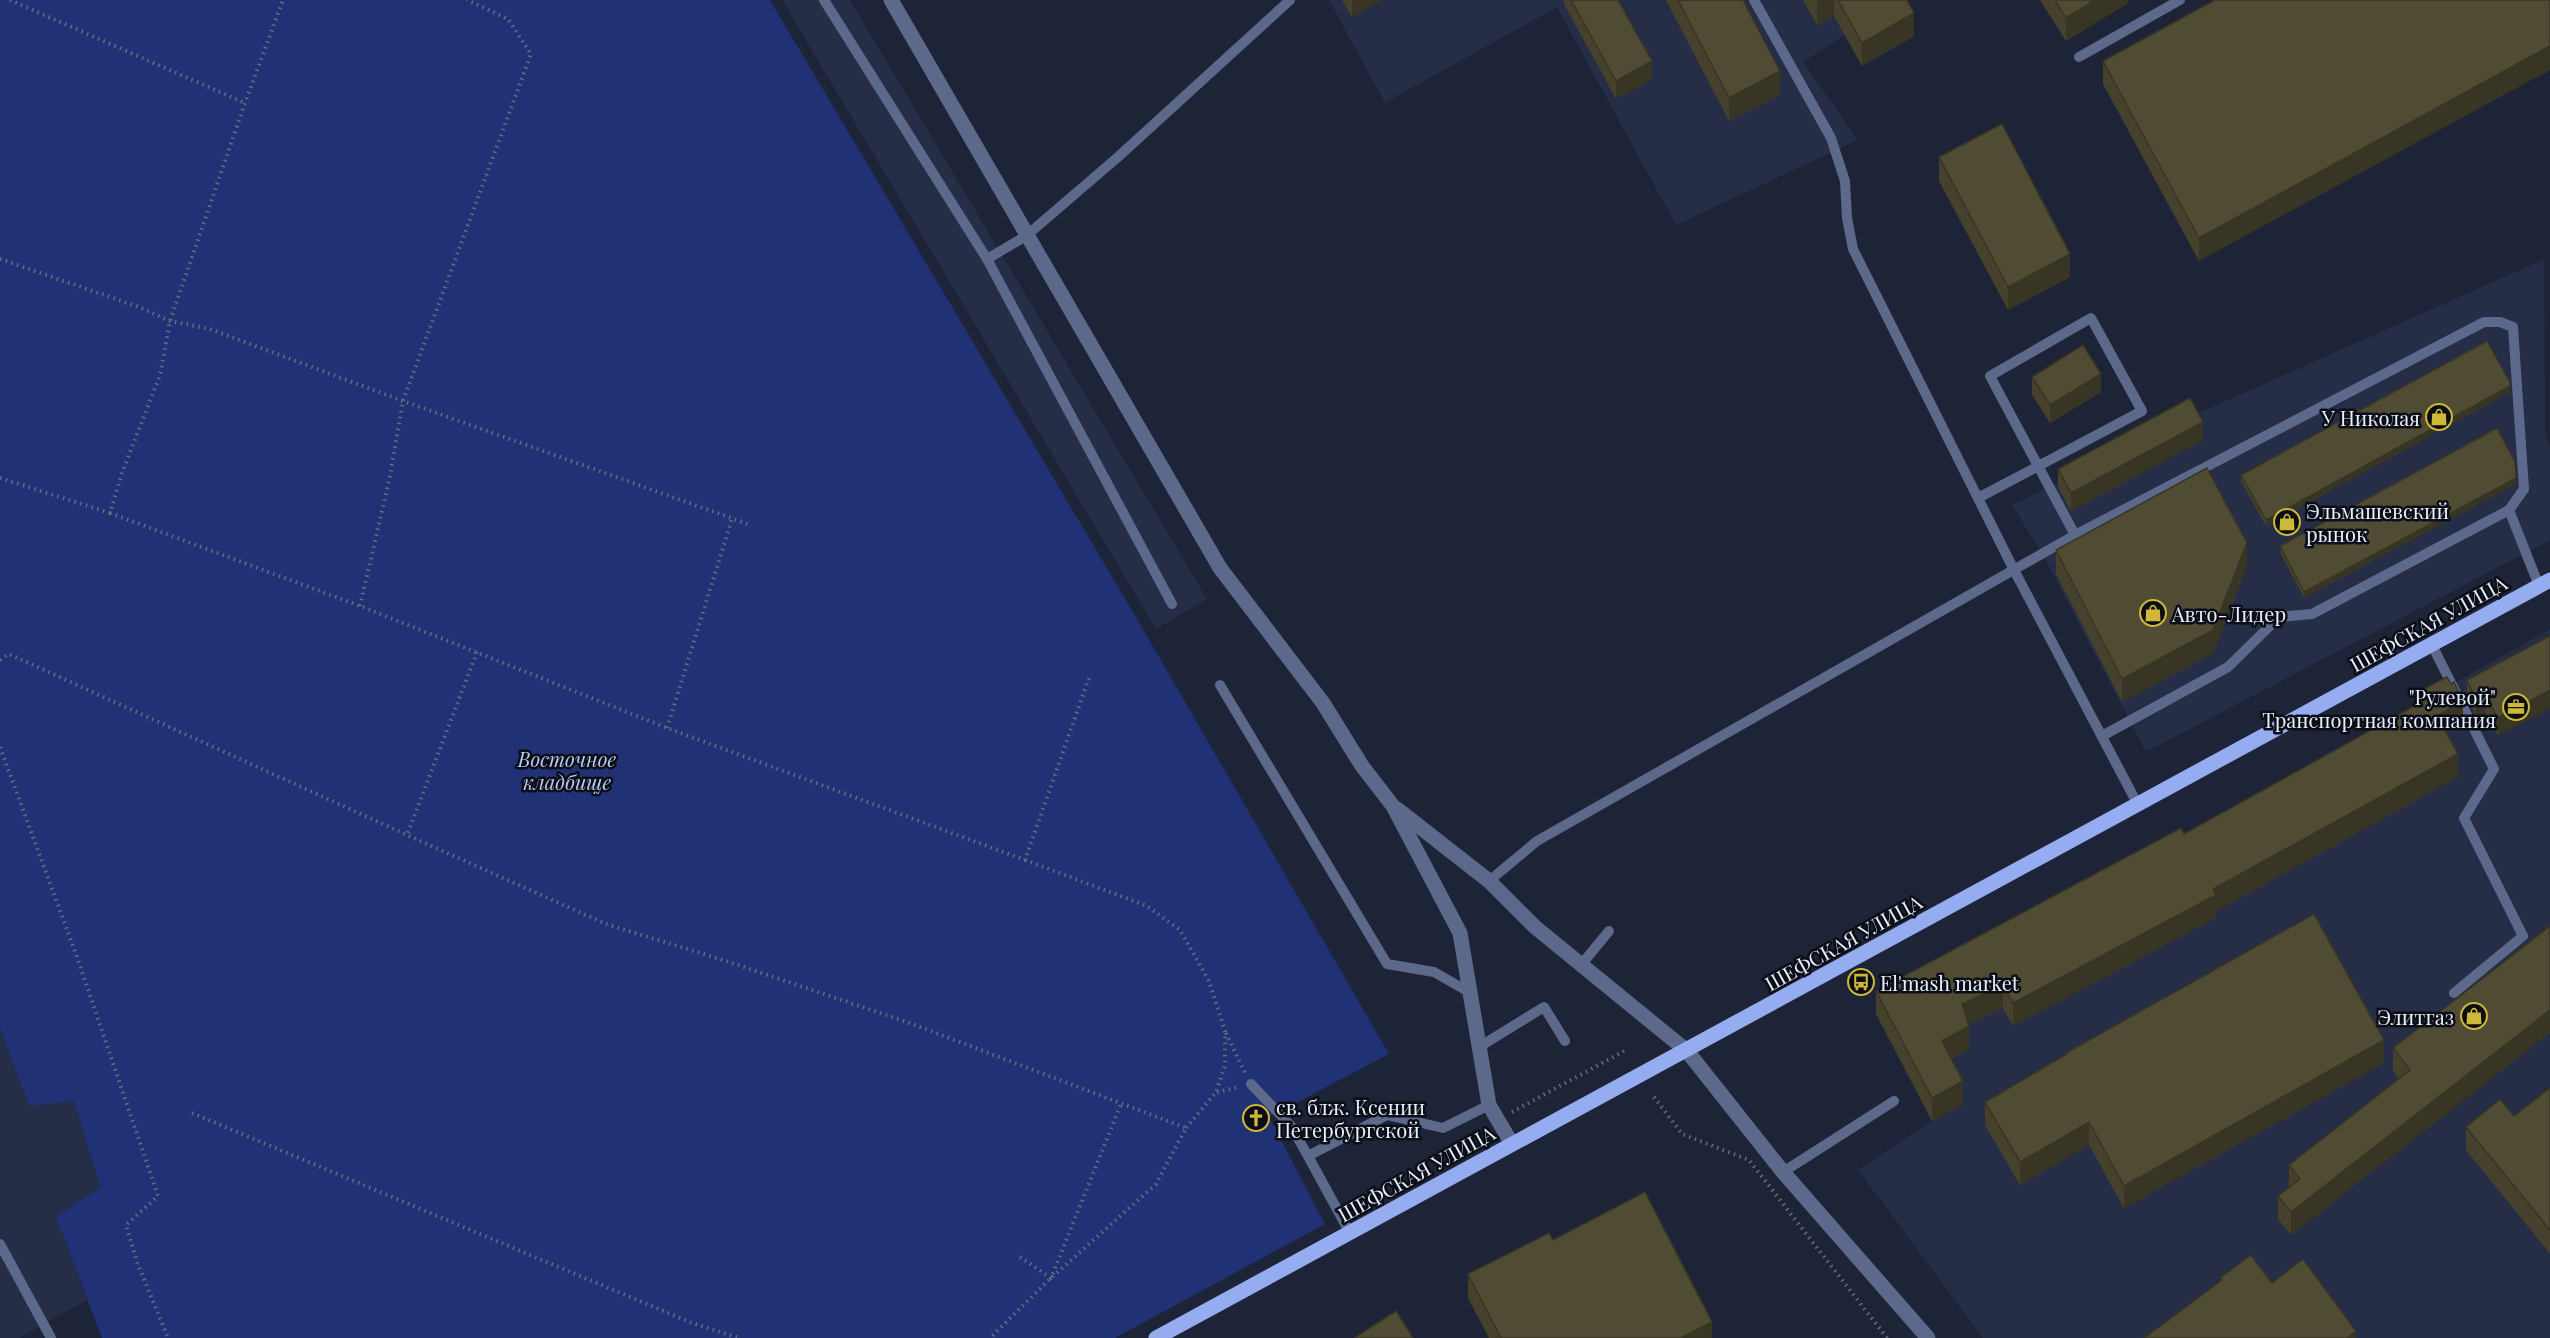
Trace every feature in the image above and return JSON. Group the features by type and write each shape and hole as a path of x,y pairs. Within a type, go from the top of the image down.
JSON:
{"main road":[{"name":"ШЕФСКАЯ УЛИЦА","path":"1156,1338 2545,583"}],"street":[{"path":"891,0 1220,568 1323,703 1362,766 1393,806 1460,933 1489,1105 1512,1144"},
{"path":"1393,806 1490,881 1535,927 1687,1051 1783,1172 1928,1338"}],"lane":[{"path":"824,0 987,259 1172,604"},
{"path":"987,259 1026,236 1118,157 1290,0"},
{"path":"1754,0 1831,138 1845,181 1847,218 1853,249 2014,570 2138,805"},
{"path":"2079,57 2180,0"},
{"path":"1978,498 2036,467 2142,411 2091,318 1989,375 2036,467 2074,535"},
{"path":"1490,881 1537,841 2074,535 2484,322 2500,322 2513,327 2524,489 2509,510 2312,614 2279,617 2228,667 2102,736"},
{"path":"2509,510 2545,583"},
{"path":"2432,645 2494,769 2464,818 2523,936 2454,993"},
{"path":"1220,685 1387,964 1434,972 1469,992"},
{"path":"1581,964 1609,931"},
{"path":"1479,1047 1544,1007 1565,1041"},
{"path":"1251,1084 1291,1125 1350,1233"},
{"path":"1783,1172 1894,1101"},
{"path":"1308,1156 1387,1115 1443,1128 1489,1105"},
{"path":"0,1244 51,1338"}],"path":[{"path":"10,0 244,103"},
{"path":"110,513 122,473 160,375 170,321 244,103 283,0"},
{"path":"360,606 389,481 403,401 531,54 508,19 467,0"},
{"path":"0,259 139,307 170,321 210,329 403,401 748,524"},
{"path":"0,478 110,513 360,606 667,729 1147,906 1180,930 1209,981 1225,1030 1251,1084 1216,1092"},
{"path":"667,729 732,519"},
{"path":"407,835 477,652"},
{"path":"0,660 9,654 606,924 723,960 908,1022 1186,1128"},
{"path":"1025,860 1090,675"},
{"path":"0,747 77,957 158,1196 126,1225 137,1262 168,1338"},
{"path":"990,1338 1051,1278 1156,1184 1186,1128 1216,1092 1225,1066 1225,1030"},
{"path":"1498,1119 1628,1049"},
{"path":"1654,1097 1682,1134 1749,1160 1887,1338"},
{"path":"1051,1278 1122,1104"},
{"path":"192,1113 692,1323 740,1338"},
{"path":"1020,1257 1051,1278"}],"shaded area":[{"path":"782,0 850,0 1207,599 1156,629"},
{"path":"1329,0 1881,0 1885,9 1803,62 1858,140 1676,225 1557,7 1385,103"},
{"name":"Эльмашевский рынок","path":"2544,259 2545,435 2550,446 2550,540 2146,752 2043,555 2012,505 2201,412"},
{"path":"2550,629 2550,1338 1983,1338 1858,1170 1933,1120 1875,1009"},
{"path":"0,1028 29,1106 74,1101 100,1187 56,1217 87,1300 19,1338 0,1338"}],"green space":[{"name":"Восточное кладбище","path":"0,0 770,0 1133,612 1389,1054 1269,1117 1325,1224 1115,1338 102,1338 56,1217 100,1187 74,1101 29,1106 0,1028"}],"building":[{"path":"1571,0 1618,0 1652,61 1616,81"},
{"path":"1678,0 1743,0 1780,71 1729,98"},
{"path":"1838,0 1907,0 1914,13 1862,43"},
{"path":"2055,0 2095,0 2066,18"},
{"path":"2215,0 2550,0 2550,46 2199,238 2103,61"},
{"path":"2002,124 2070,254 2008,287 1939,157"},
{"path":"2487,341 2510,382 2510,386 2266,520 2241,475"},
{"path":"2083,345 2101,374 2050,405 2032,377"},
{"path":"2190,398 2203,422 2071,493 2058,469"},
{"path":"2497,428 2515,462 2516,478 2304,592 2280,546"},
{"name":"Авто-Лидер","path":"2207,468 2247,543 2213,630 2122,679 2056,550"},
{"path":"2550,636 2550,690 2498,718 2485,694 2476,699 2467,680"},
{"path":"2447,677 2451,684 2454,682 2463,701 2437,716 2458,754 2213,889 2216,895 2013,1003 2003,985 1962,1004 1969,1026 1942,1041 1963,1081 1932,1098 1876,991 2181,828 2184,834 2429,698 2424,689"},
{"path":"2314,914 2384,1040 2124,1186 2089,1122 2020,1162 1985,1102 2066,1053"},
{"path":"2550,926 2550,1010 2291,1212 2278,1196 2300,1179 2289,1165 2410,1070 2393,1048"},
{"path":"2550,1088 2550,1230 2466,1127 2500,1099 2514,1116"},
{"path":"1645,1192 1712,1322 1681,1338 1501,1338 1468,1274 1549,1233 1553,1240"},
{"path":"2251,1255 2272,1283 2303,1259 2356,1331 2347,1338 2144,1338 2222,1280 2220,1278"},
{"path":"1396,1311 1413,1338 1354,1338"}],"place":[{"name":"У Николая","path":"2439,417"},
{"name":"Эльмашевский рынок","path":"2287,522"},
{"name":"Авто-Лидер","path":"2153,613"},
{"name":"\"Рулевой\" Транспортная компания","path":"2516,707"},
{"name":"El'mash market","path":"1861,982"},
{"name":"Элитгаз","path":"2474,1016"},
{"name":"св. блж. Ксении Петербургской","path":"1256,1118"}]}
